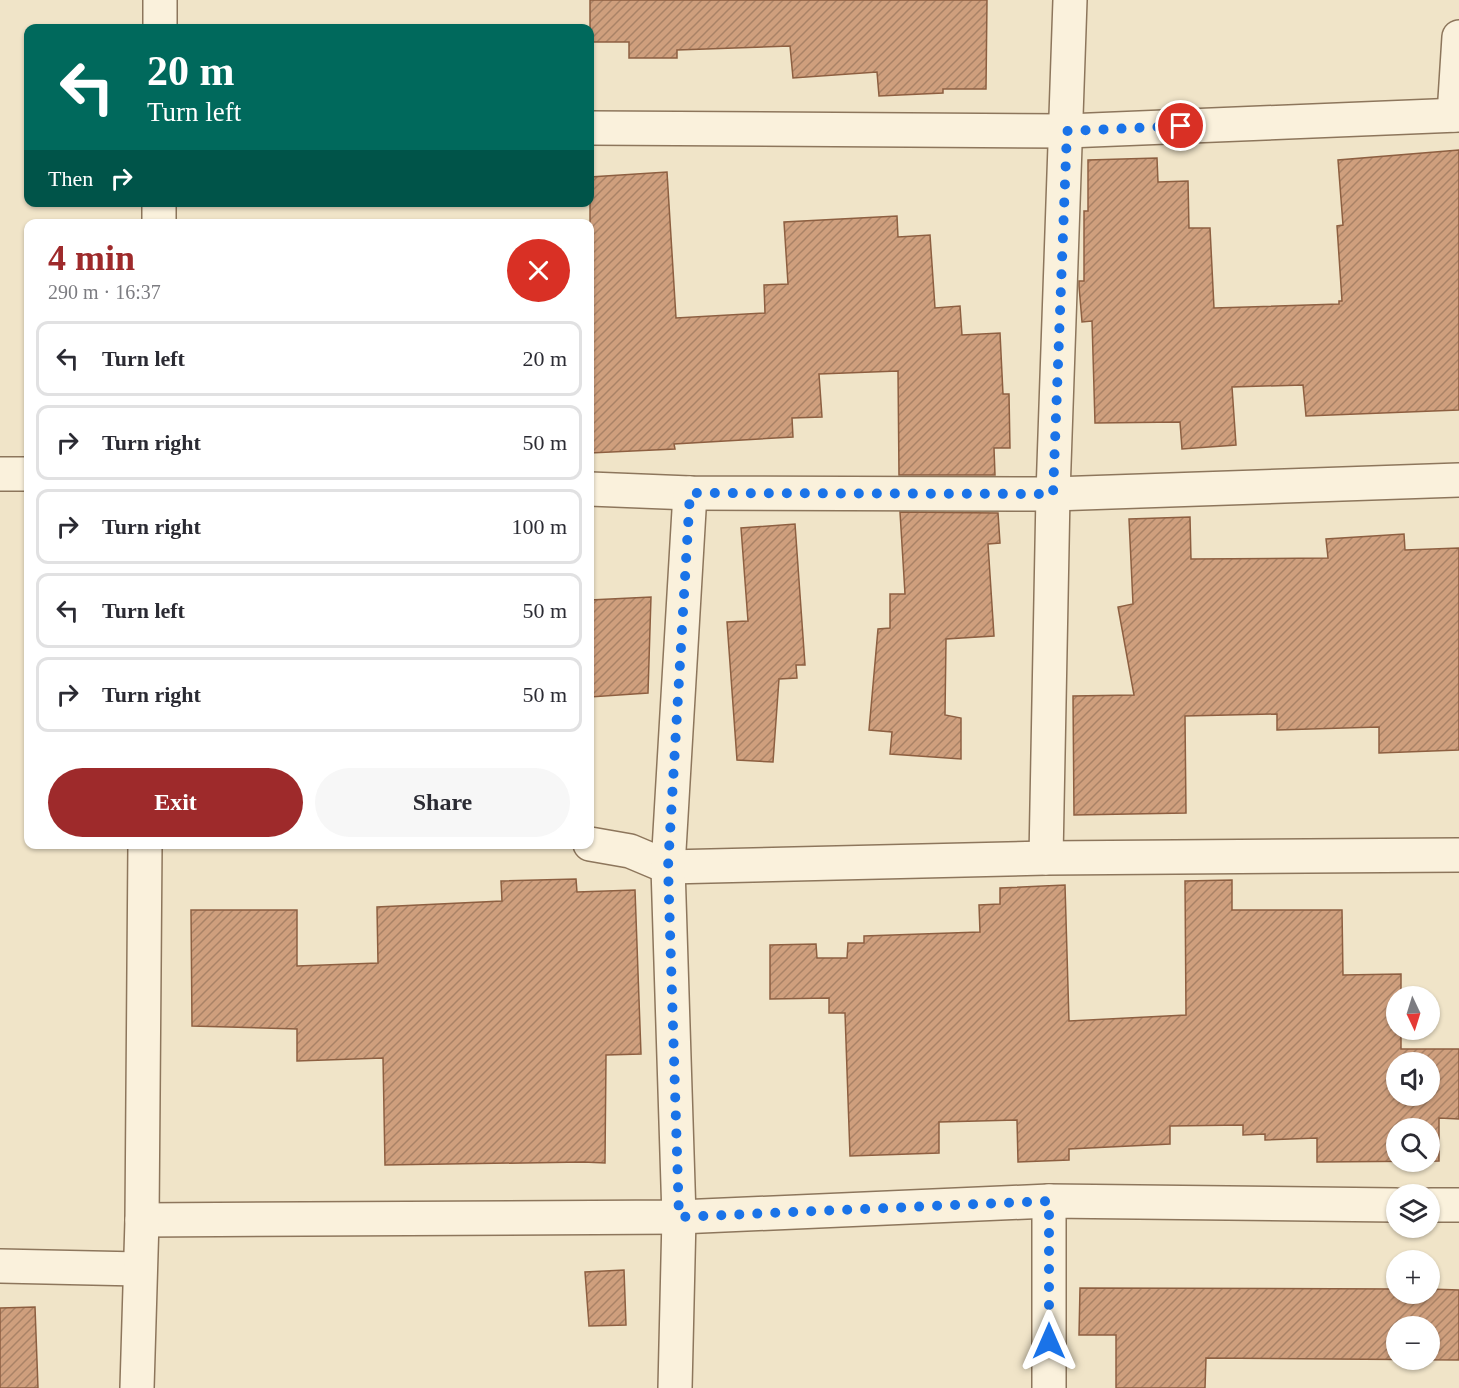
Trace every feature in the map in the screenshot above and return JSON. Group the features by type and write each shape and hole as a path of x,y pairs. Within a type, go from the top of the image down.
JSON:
{"street":[{"path":"160,0 160,24"},
{"path":"1046,858 1053,494 1070,0"},
{"path":"594,128 1067,131 1457,115 1459,37"},
{"path":"0,474 24,474"},
{"path":"594,489 690,493 1053,494 1459,480"},
{"path":"675,1388 679,1217 668,867 690,493"},
{"path":"594,845 630,850 668,867 1046,858 1459,855"},
{"path":"137,1388 142,1220 145,849"},
{"path":"142,1220 679,1217 1049,1201 1386,1205"},
{"path":"1049,1201 1049,1388"},
{"path":"1440,1205 1459,1205"},
{"path":"0,1266 139,1269"}],"building":[{"path":"590,0 987,0 986,89 943,89 943,93 879,96 877,72 793,78 790,46 677,50 677,58 629,58 629,42 594,42 594,24 590,24"},
{"path":"1459,150 1459,410 1306,416 1303,385 1232,387 1236,445 1182,449 1180,422 1095,423 1092,321 1082,322 1079,286 1079,281 1084,281 1084,211 1088,211 1088,160 1157,158 1158,182 1188,181 1189,228 1210,228 1214,308 1339,304 1339,301 1342,301 1337,226 1343,225 1338,160"},
{"path":"667,172 676,318 765,313 764,285 788,284 784,222 897,216 898,237 930,235 935,308 960,306 962,335 1000,333 1003,394 1009,394 1010,448 994,448 995,475 899,475 898,371 819,374 822,417 792,418 793,437 674,444 675,449 594,453 594,219 590,219 590,207 594,207 594,177"},
{"path":"900,512 998,513 1000,543 988,544 994,636 946,639 945,715 961,718 961,759 890,754 892,732 869,730 878,629 890,628 890,594 905,594"},
{"path":"1190,517 1191,559 1328,558 1326,539 1404,534 1405,550 1459,548 1459,750 1379,753 1379,727 1277,730 1277,714 1185,716 1186,813 1074,815 1073,696 1134,695 1118,607 1133,604 1129,519"},
{"path":"795,524 805,665 796,665 797,678 779,679 773,762 737,760 727,622 748,621 741,528"},
{"path":"651,597 648,693 594,697 594,600"},
{"path":"576,879 577,892 635,890 641,1054 606,1055 605,1163 385,1165 383,1058 297,1061 297,1029 192,1026 191,910 297,910 297,966 378,963 377,907 502,901 501,881"},
{"path":"1232,880 1232,910 1342,910 1343,975 1401,974 1401,986 1386,986 1386,1040 1401,1040 1401,1049 1459,1049 1459,1119 1386,1118 1386,1161 1317,1162 1317,1138 1265,1140 1265,1134 1243,1135 1243,1125 1170,1126 1170,1144 1069,1149 1069,1160 1018,1162 1017,1120 939,1122 939,1153 850,1156 845,1013 829,1013 829,998 770,999 770,945 816,944 817,958 847,958 848,943 864,943 864,936 980,932 979,905 1000,904 1000,888 1065,885 1069,1021 1186,1015 1185,881"},
{"path":"624,1270 626,1325 589,1326 585,1272"},
{"path":"1080,1288 1386,1289 1386,1304 1440,1304 1440,1289 1459,1290 1459,1360 1440,1360 1440,1316 1386,1316 1386,1359 1206,1358 1205,1388 1116,1388 1116,1335 1079,1335"},
{"path":"35,1307 38,1388 0,1388 0,1308"}],"route":[{"path":"1049,1341 1049,1201 679,1217 668,867 690,493 1053,494 1067,131 1181,126"}]}
